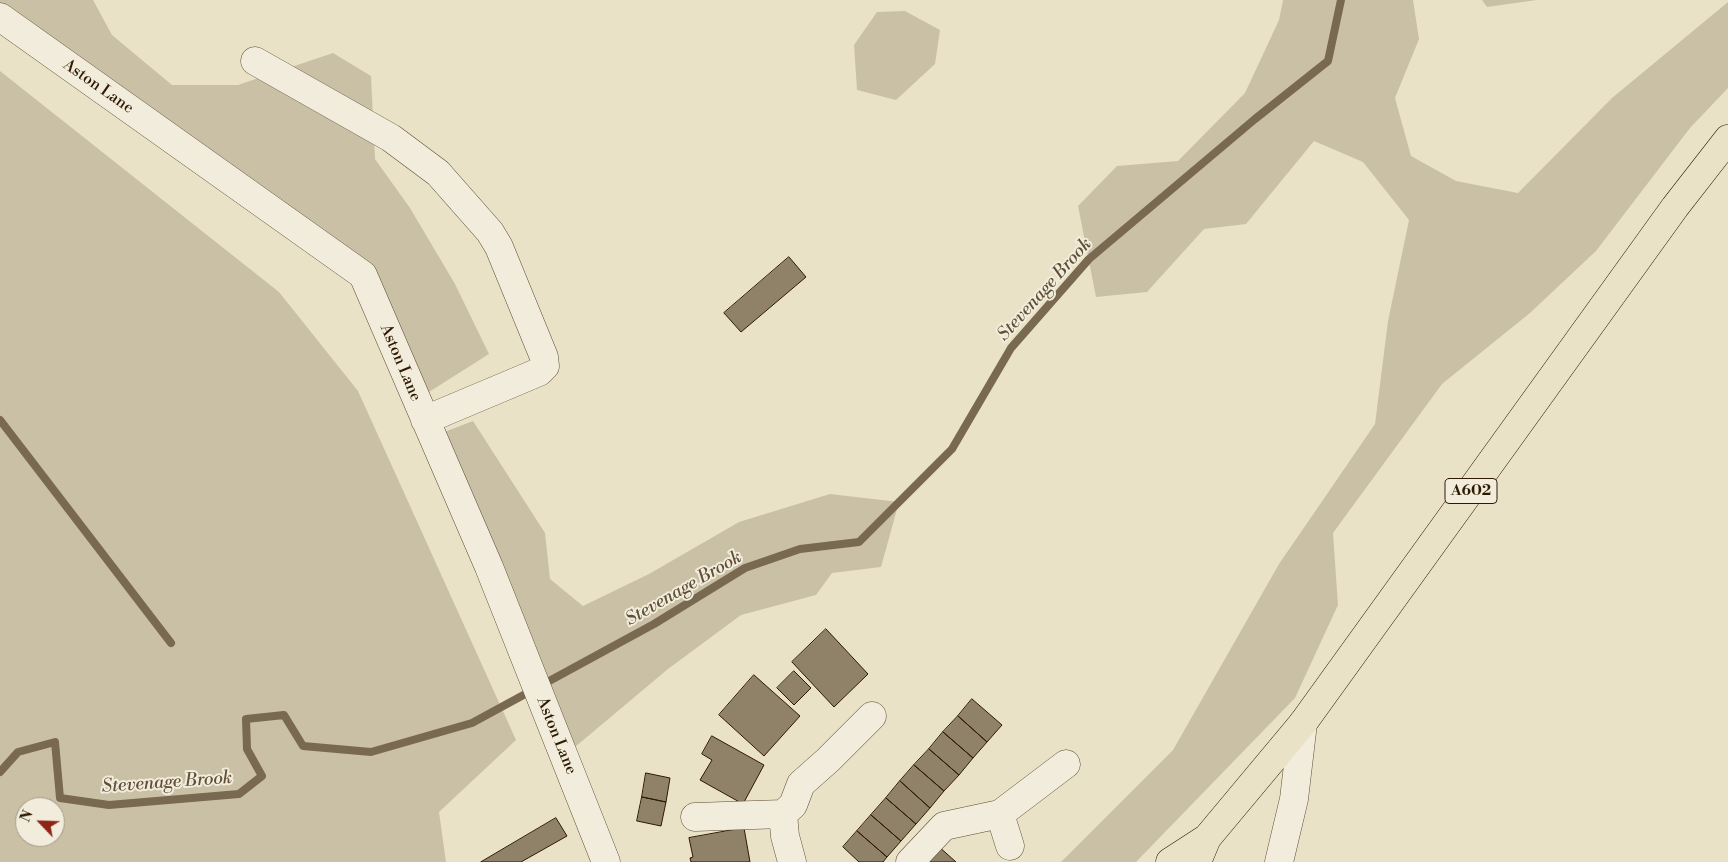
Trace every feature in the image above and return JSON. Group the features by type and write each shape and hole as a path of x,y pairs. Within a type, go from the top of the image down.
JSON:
{"highway":[{"name":"A602","path":"1170,862 1202,850 1304,723 1675,207 1728,139"}],"street":[{"name":"Aston Lane","path":"0,17 363,276 489,567 606,862"},
{"path":"255,61 391,138 438,173 490,232 499,247 544,357 545,366 539,372 425,420"},
{"path":"696,817 783,814 793,805 801,784 872,716"},
{"path":"1279,862 1294,799 1304,723"},
{"path":"910,862 944,826 1000,814 1066,764"},
{"path":"783,814 785,836 792,862"},
{"path":"1000,814 1010,846"}],"shaded area":[{"path":"0,0 93,0 112,35 172,85 238,85 333,53 371,76 375,159 410,208 455,284 489,354 429,392 368,272 0,8"},
{"path":"1283,0 1413,0 1419,39 1395,98 1411,156 1456,181 1518,193 1612,98 1728,2 1728,88 1690,128 1596,251 1530,313 1442,384 1333,533 1338,605 1295,698 1136,862 1061,862 1173,750 1279,564 1375,424 1388,321 1409,220 1363,162 1314,141 1246,224 1204,229 1147,292 1096,297 1078,206 1117,166 1178,161 1245,93 1279,20"},
{"path":"1482,0 1537,0 1487,7"},
{"path":"905,11 940,30 935,64 896,100 857,90 854,45 877,12"},
{"path":"0,71 279,292 358,391 516,740 439,812 446,862 0,862"},
{"path":"473,421 545,533 550,579 583,606 649,574 739,522 830,494 899,502 881,567 832,573 816,595 741,615 668,669 569,752 439,434"}],"building":[{"path":"789,257 806,277 741,332 724,313"},
{"path":"826,629 868,674 834,707 792,662"},
{"path":"794,671 811,688 794,705 777,688"},
{"path":"754,675 800,716 764,756 719,715"},
{"path":"972,699 1002,725 987,742 958,716"},
{"path":"958,716 987,742 973,758 943,732"},
{"path":"943,732 973,758 959,775 929,749"},
{"path":"712,736 764,765 743,804 700,780 712,760 702,754"},
{"path":"929,749 959,775 944,791 914,765"},
{"path":"914,765 944,791 930,808 900,781"},
{"path":"646,773 670,778 666,802 642,797"},
{"path":"900,781 930,808 916,824 886,798"},
{"path":"642,797 666,802 661,826 637,821"},
{"path":"886,798 916,824 901,841 871,815"},
{"path":"871,815 901,841 887,857 857,831"},
{"path":"556,818 567,836 521,862 481,862"},
{"path":"744,828 750,862 691,862 690,858 693,857 689,838"},
{"path":"857,831 887,857 883,862 859,862 843,847"},
{"path":"937,845 956,862 922,862"}],"waterway":[{"name":"Stevenage Brook","path":"0,772 18,752 55,742 60,798 109,805 239,794 262,776 247,749 246,719 284,715 303,746 371,752 472,723 654,624 745,568 800,549 859,542 952,449 1011,348 1089,259 1255,119 1328,61 1341,0"},
{"path":"0,420 171,643"}]}
